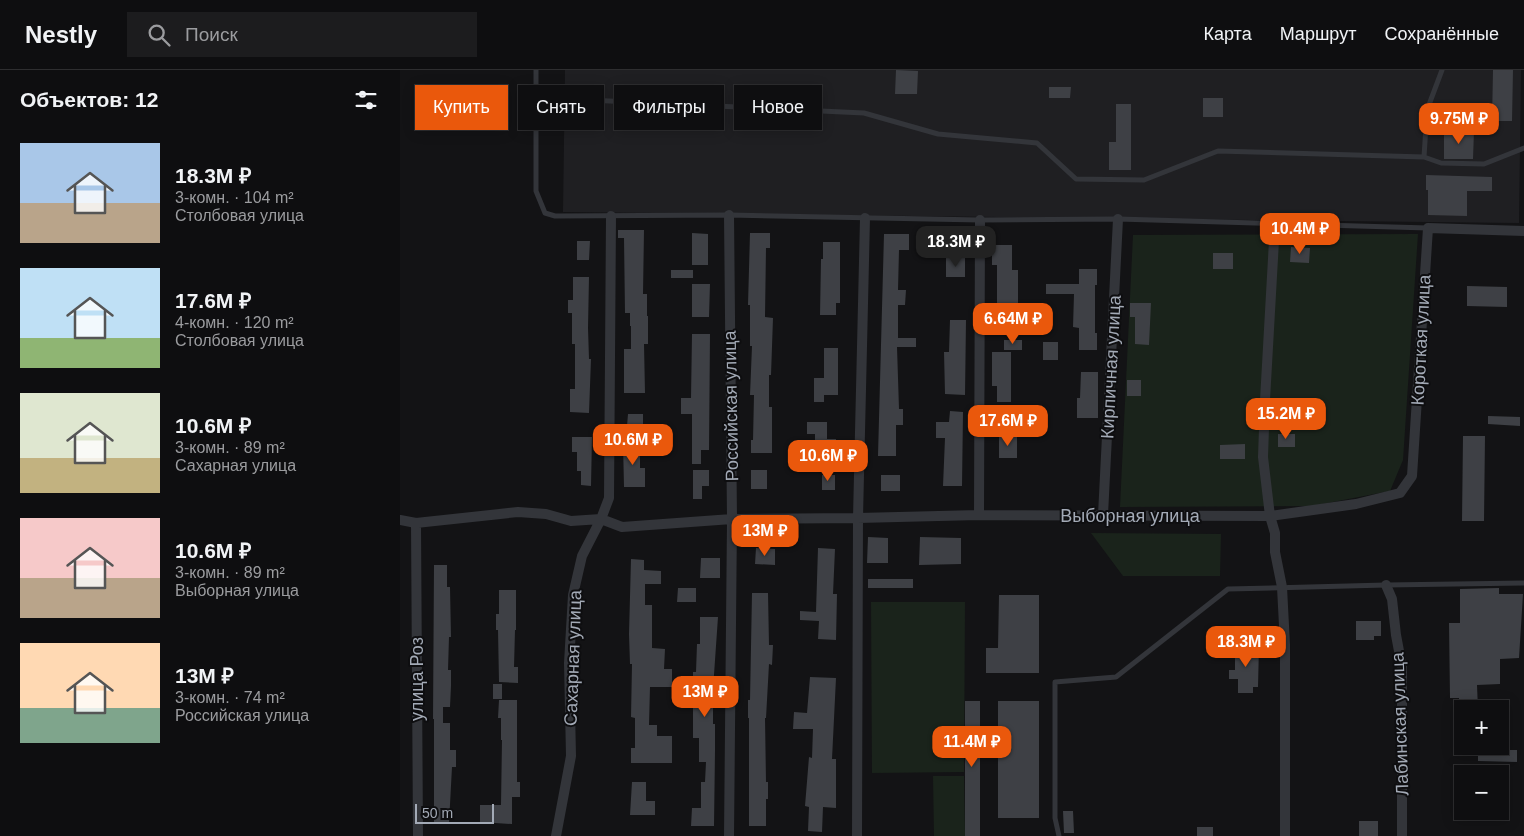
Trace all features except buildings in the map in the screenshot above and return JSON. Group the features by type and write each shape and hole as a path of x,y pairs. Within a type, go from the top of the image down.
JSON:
{"street":[{"name":"Российская улица","path":"729,215 732,519 729,836"},
{"name":"Сахарная улица","path":"556,836 571,756 570,663 573,595 582,556 601,519 609,498 611,216"},
{"path":"856,836 858,518 865,218"},
{"name":"Кирпичная улица","path":"1103,515 1118,219"},
{"path":"979,515 980,220"},
{"path":"1275,224 1265,400 1264,457 1270,516 1275,533 1275,552 1282,588 1285,645 1285,836"},
{"path":"1428,228 1524,231"},
{"name":"Короткая улица","path":"1400,493 1412,476 1428,228"},
{"name":"Выборная улица","path":"601,519 622,527 732,519 979,515 1270,516 1356,504 1400,493"},
{"path":"400,520 416,523 518,512 546,514 571,521 601,519"},
{"name":"улица Роз","path":"416,523 418,836"},
{"name":"Лабинская улица","path":"1386,584 1392,599 1402,667 1402,836"}],"lane":[{"path":"536,70 536,191 544,212 554,216 729,215 980,220 1118,219 1428,228"},
{"path":"1424,157 1427,110 1442,70"},
{"path":"604,101 864,112 938,134 1038,143 1076,180 1144,180 1218,151 1424,157 1441,164 1484,164 1524,148"},
{"path":"1059,836 1055,818 1055,682 1116,677 1228,589 1386,584 1524,583"}],"shaded area":[{"path":"565,70 1521,70 1519,223 563,212 564,130 604,130 604,85 565,85"},
{"path":"1418,234 1403,460 1390,491 1312,506 1120,507 1133,235"},
{"path":"1091,533 1221,534 1220,576 1123,576"},
{"path":"871,602 965,602 964,772 872,773"},
{"path":"933,776 964,776 965,836 934,836"}]}
